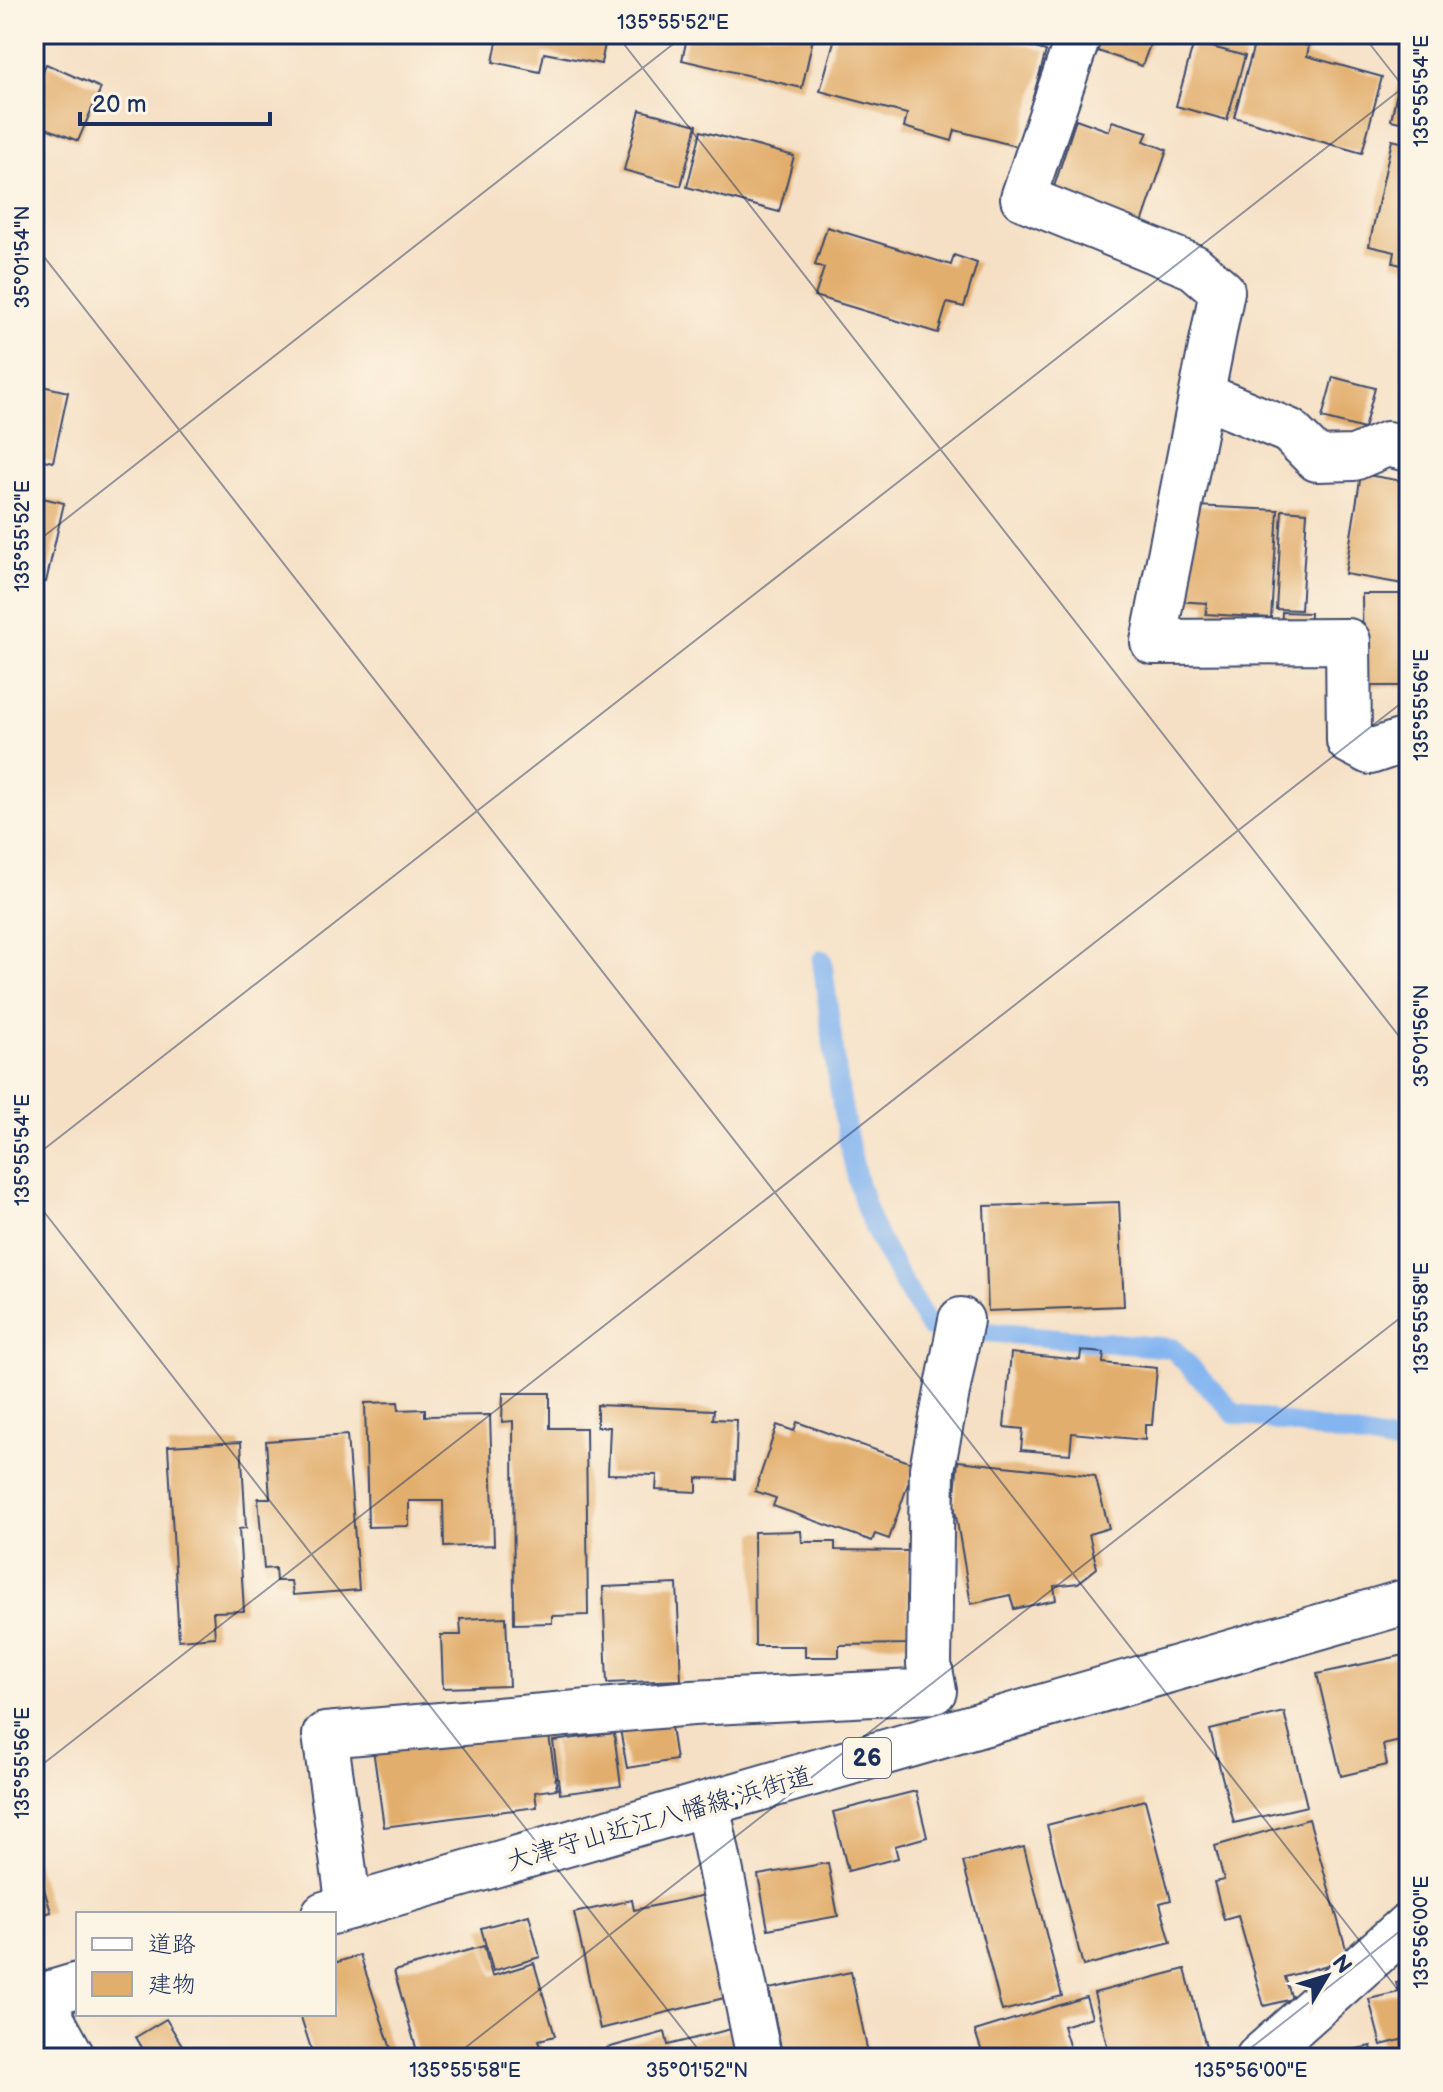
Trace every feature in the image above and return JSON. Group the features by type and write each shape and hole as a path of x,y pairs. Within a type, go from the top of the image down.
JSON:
{"street":[{"path":"1079,34 1023,198 1194,267 1222,291 1153,642 1348,641 1349,741 1370,752 1409,739"},
{"path":"1202,395 1289,431 1317,459 1354,458 1387,444 1409,449"},
{"path":"950,1734 934,1691 929,1664 932,1469 961,1320"},
{"name":"大津守山近江八幡線;浜街道","path":"337,1910 1409,1601"},
{"path":"337,1910 325,1735 692,1703 934,1691"},
{"path":"707,1804 759,2058"},
{"path":"1258,2058 1409,1924"},
{"path":"50,1993 73,2058"}],"building":[{"path":"466,34 607,34 601,64 544,53 540,72 493,62 497,42"},
{"path":"688,34 814,34 802,88 682,60"},
{"path":"836,34 985,34 1046,51 1019,147 955,130 952,141 904,127 907,114 820,91"},
{"path":"1097,34 1154,34 1142,66 1092,49"},
{"path":"1257,34 1309,46 1307,56 1382,77 1362,153 1234,117"},
{"path":"1194,42 1245,56 1227,120 1176,106"},
{"path":"46,64 101,88 78,141 34,123 34,94"},
{"path":"1403,65 1409,66 1409,124 1391,120"},
{"path":"640,110 697,125 681,186 624,170"},
{"path":"1076,119 1109,131 1112,121 1148,132 1144,141 1167,150 1140,229 1050,199"},
{"path":"701,131 794,156 779,212 687,187"},
{"path":"1392,140 1409,144 1409,267 1393,263 1395,252 1369,246"},
{"path":"827,227 951,265 954,255 977,263 964,307 947,303 938,333 815,296 824,268 815,265"},
{"path":"1333,377 1375,388 1364,429 1322,418"},
{"path":"34,384 68,392 53,462 34,458"},
{"path":"1361,474 1409,482 1409,585 1345,574"},
{"path":"34,496 64,503 46,582 34,579"},
{"path":"1195,506 1278,510 1271,618 1206,614 1207,603 1176,601"},
{"path":"1282,510 1307,512 1301,610 1276,609"},
{"path":"1362,594 1405,594 1405,609 1409,609 1409,686 1363,686"},
{"path":"1282,612 1310,613 1309,633 1281,631"},
{"path":"1119,1202 1124,1306 988,1311 984,1206"},
{"path":"1081,1351 1104,1353 1103,1363 1157,1368 1152,1425 1145,1425 1145,1440 1072,1433 1070,1454 1021,1450 1023,1429 1004,1427 1011,1353 1080,1360"},
{"path":"503,1393 550,1393 550,1428 586,1428 588,1615 552,1616 552,1623 514,1624 513,1421 502,1422"},
{"path":"398,1402 399,1410 425,1409 425,1416 490,1415 494,1545 444,1547 443,1501 409,1501 409,1526 368,1527 365,1403"},
{"path":"597,1405 714,1410 713,1419 737,1420 735,1479 697,1478 697,1492 656,1490 657,1475 608,1474 610,1427 597,1427"},
{"path":"797,1422 915,1464 889,1539 875,1534 872,1541 773,1506 776,1498 755,1491 777,1425 794,1431"},
{"path":"347,1435 359,1590 293,1595 291,1581 276,1581 275,1568 264,1569 258,1498 270,1498 266,1441"},
{"path":"241,1442 246,1528 239,1529 244,1611 213,1612 215,1637 179,1640 168,1446"},
{"path":"958,1461 1095,1476 1109,1528 1089,1534 1097,1568 1078,1583 1054,1586 1056,1600 1014,1609 1010,1595 971,1604 954,1504"},
{"path":"801,1531 802,1542 835,1542 835,1550 908,1551 908,1644 839,1645 839,1657 805,1657 805,1646 755,1646 754,1532"},
{"path":"677,1584 681,1680 607,1683 603,1587"},
{"path":"506,1617 509,1686 443,1688 441,1635 461,1635 460,1619"},
{"path":"1409,1654 1409,1739 1383,1745 1387,1765 1341,1776 1317,1674"},
{"path":"1284,1712 1307,1806 1234,1823 1210,1730"},
{"path":"670,1720 676,1760 627,1768 620,1729"},
{"path":"614,1733 621,1786 560,1794 553,1741"},
{"path":"549,1736 557,1789 535,1792 537,1807 384,1827 373,1749"},
{"path":"916,1791 927,1837 895,1846 898,1858 848,1871 833,1812"},
{"path":"1145,1800 1171,1900 1160,1903 1171,1943 1083,1966 1047,1825"},
{"path":"1309,1819 1349,1959 1285,1977 1292,1999 1264,2006 1238,1916 1224,1920 1214,1882 1224,1880 1215,1846"},
{"path":"1024,1847 1062,1996 1002,2011 963,1862"},
{"path":"34,1856 51,1912 34,1917"},
{"path":"828,1863 838,1916 768,1929 758,1875"},
{"path":"710,1894 732,1996 600,2029 574,1913 632,1900 634,1910"},
{"path":"529,1915 540,1957 493,1971 481,1928"},
{"path":"484,1946 492,1976 534,1963 555,2036 539,2040 542,2051 516,2058 419,2058 394,1971"},
{"path":"360,1955 394,2058 314,2058 301,2016 336,2016 336,1962"},
{"path":"1185,1969 1209,2058 1096,2058 1109,2053 1094,1993"},
{"path":"851,1972 869,2058 783,2058 769,1989"},
{"path":"1409,1980 1409,2038 1381,2045 1369,1999 1399,1992 1396,1983"},
{"path":"1086,1997 1092,2017 1063,2026 1073,2058 984,2058 975,2031"},
{"path":"166,2019 190,2058 148,2058 136,2037"},
{"path":"739,2027 747,2058 610,2058 607,2048 665,2032 668,2045"},
{"path":"1371,2046 1374,2058 1319,2057"}],"waterway":[{"path":"822,960 843,1112 864,1202 885,1250 929,1327 1172,1348 1234,1413 1409,1445"}]}
